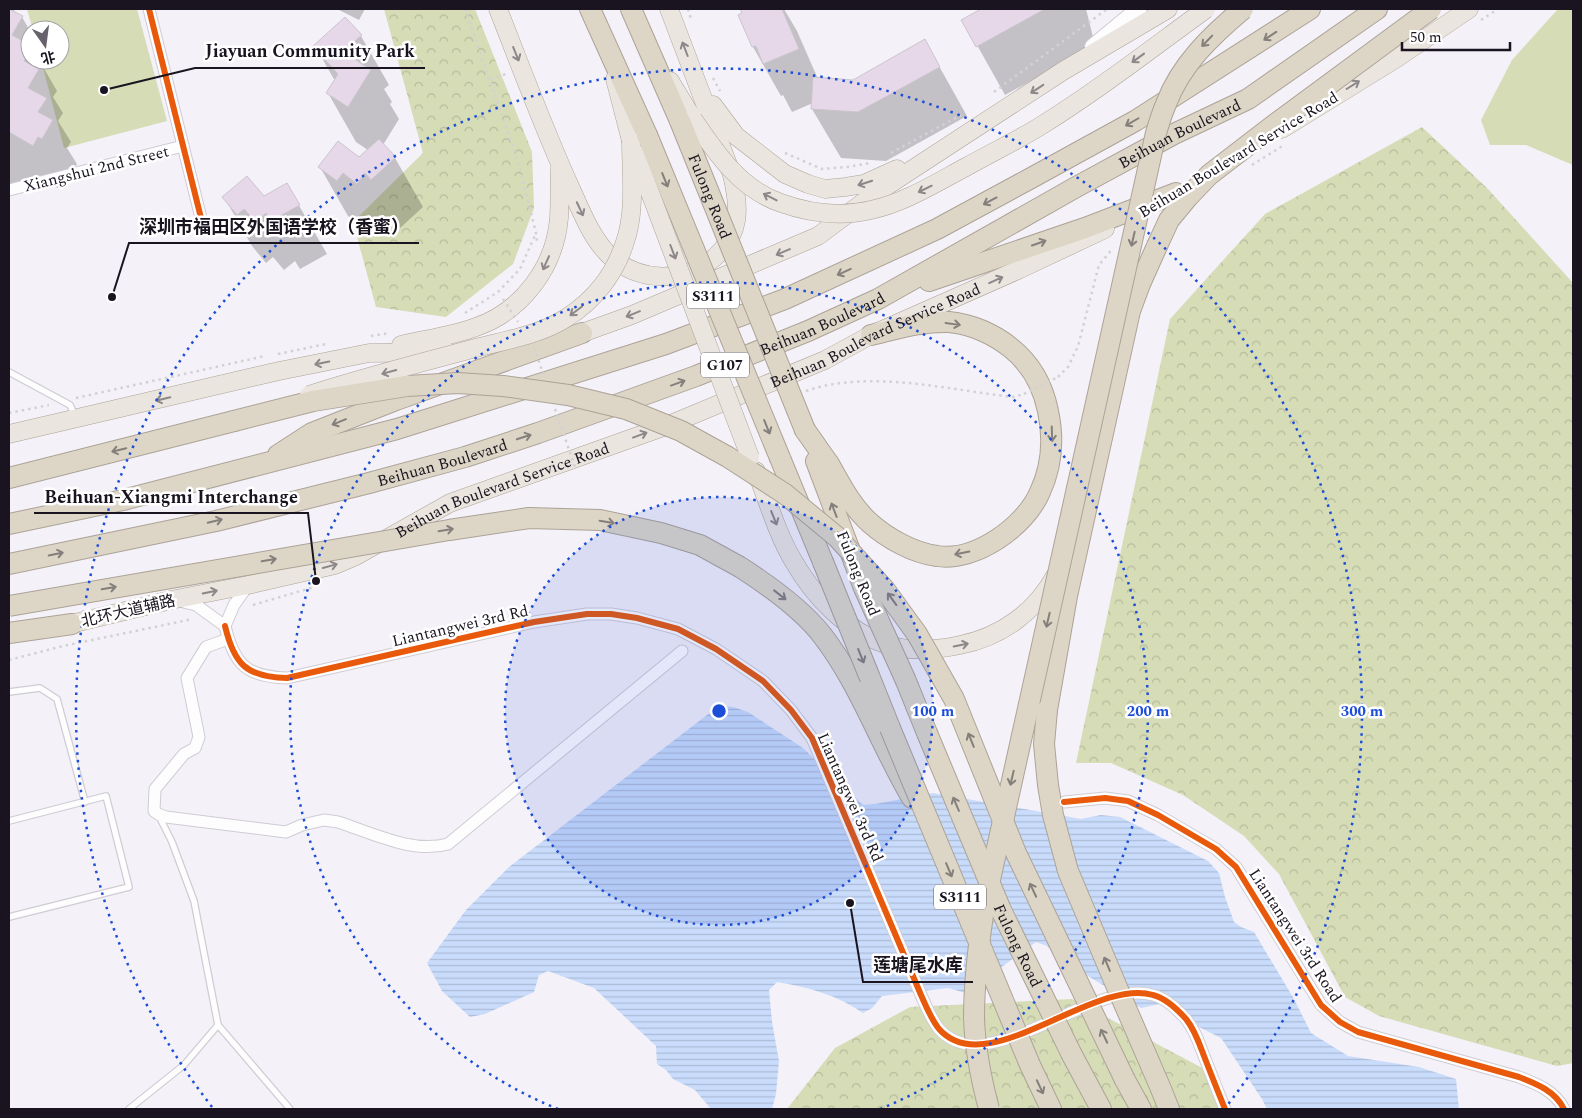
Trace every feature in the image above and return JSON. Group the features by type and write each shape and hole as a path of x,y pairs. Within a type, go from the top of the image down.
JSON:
{"highway":[{"name":"Fulong Road","path":"590,9 607,45 639,138 780,458 823,562 870,678 884,730 936,840 1030,1065 1051,1109"},
{"name":"Fulong Road","path":"631,9 686,120 864,588 906,682 1001,910 1072,1055 1101,1109"},
{"path":"989,1109 979,1064 974,1018 977,961 985,902 1156,133 1166,103 1184,70 1202,46 1243,9"},
{"name":"Beihuan Boulevard","path":"9,524 123,500 261,466 397,429 666,344 785,299 937,229 1033,178 1134,121 1310,9"},
{"name":"Beihuan Boulevard","path":"9,564 216,521 465,457 547,430 696,376 808,331 878,299 1174,134 1248,99 1377,9"},
{"path":"1169,1109 1068,871 1052,815 1044,744 1047,710 1067,596 1130,311 1169,220 1210,175 1274,125 1432,9"},
{"path":"878,299 1076,231 1176,193"},
{"path":"805,430 843,490 869,522 892,539 914,550 938,556 964,554 984,547 1003,536 1024,516 1040,493 1052,449 1052,429 1046,401 1035,375 1023,358 1004,343 980,329 951,322 921,323 871,335"},
{"path":"261,466 312,433 396,400 582,333"},
{"path":"9,478 312,401 407,386 458,383 503,386 568,395 635,413 681,431 728,457 784,494 837,537 885,590 917,634 954,699 1016,853 1125,1080 1141,1109"},
{"path":"9,606 449,530 529,518 600,520 661,532 700,545 766,584 789,602 820,633 884,730"},
{"path":"9,634 72,624"}],"main road":[{"path":"498,9 560,164 586,221 599,242 623,266 637,273 666,277 683,274 712,260 724,248 733,233 738,217 737,195 732,176 670,9"},
{"path":"369,353 487,353 582,333 632,315 818,236 873,195 1063,71 1168,9"},
{"path":"686,120 740,179 764,195 807,210 832,214 870,210 924,190 1038,128 1206,9"},
{"name":"Beihuan Boulevard Service Road","path":"248,585 335,565 356,556 450,502 666,426 825,360 871,335 1018,270 1176,193 1397,58 1469,9"},
{"path":"701,89 736,136 785,174 826,189 864,184 957,141"},
{"path":"234,421 331,388 534,332 549,327 573,314 595,295 610,276 626,241 639,138"},
{"path":"639,138 750,457 781,536 793,561 823,602 858,631 886,645 920,650 970,643 992,636 1013,624 1029,611 1049,588 1081,532"},
{"path":"9,434 279,371 458,333 494,319 510,309 538,280 555,241 559,219 560,164"},
{"name":"北环大道辅路","path":"9,640 172,600 248,585"}],"street":[{"path":"149,9 204,230"},
{"path":"1063,71 1140,9"},
{"name":"Xiangshui 2nd Street","path":"9,190 183,146"},
{"path":"172,600 196,605 225,626 234,606 248,585"},
{"name":"Liantangwei 3rd Rd","path":"225,626 234,655 243,666 258,674 287,678 560,617 611,614 678,628 697,638 763,681 779,696 802,723 818,752 924,1001 938,1028 946,1035 964,1043 995,1042 1020,1034 1113,996 1134,992 1153,994 1168,1002 1192,1026 1225,1109"},
{"path":"228,639 206,647 188,678 198,737 195,748 184,754 155,789 154,811 166,817 286,832 302,825 324,820 338,822 419,847 436,847 448,844 682,651"},
{"name":"Liantangwei 3rd Road","path":"1064,802 1105,798 1128,801 1158,814 1216,849 1236,866 1321,1005 1340,1022 1358,1032 1538,1085 1552,1093 1561,1102 1564,1109"}],"lane":[{"path":"9,372 70,405 76,418"},
{"path":"9,692 40,688 57,699 85,802"},
{"path":"9,821 106,796 129,887 9,917"},
{"path":"158,814 172,842 194,901 218,1025 290,1109"},
{"path":"129,1109 184,1065 218,1025"}],"path":[{"path":"459,317 498,292 520,269 536,233 518,161 465,9"},
{"path":"688,9 694,25"},
{"path":"994,92 1107,9"},
{"path":"491,80 512,72"},
{"path":"712,75 723,95"},
{"path":"889,154 961,115"},
{"path":"778,148 822,170 847,168 873,162"},
{"path":"805,392 814,388 857,381 919,385 1013,397 1024,394 1058,377 1068,367 1078,346 1092,297"},
{"path":"9,413 52,404"},
{"path":"253,605 315,587"},
{"path":"9,660 63,646 195,618"}],"green space":[{"path":"27,9 137,9 167,121 64,148 44,70 70,70 70,20 30,20"},
{"path":"384,9 475,9 532,152 534,208 513,264 446,317 376,307 353,222 423,153"},
{"path":"1558,9 1573,9 1573,165 1526,145 1490,145 1481,120 1512,60"},
{"path":"1422,127 1487,188 1573,283 1573,1063 1557,1066 1379,1016 1345,997 1279,874 1244,836 1183,795 1111,763 1076,763 1170,319 1265,214"},
{"path":"1072,999 1208,1071 1230,1109 787,1109 835,1048 910,1007"}],"water":[{"path":"720,705 748,712 803,748 863,805 933,793 1081,819 1101,815 1120,817 1208,861 1219,873 1234,922 1254,932 1294,999 1311,1033 1348,1056 1419,1067 1456,1079 1459,1109 1267,1109 1221,1038 1187,1021 1169,1002 1141,1008 1063,961 1047,946 1036,942 966,993 948,988 882,996 872,1008 863,1013 843,1001 822,993 800,986 777,982 769,990 779,1061 776,1094 772,1109 711,1109 695,1090 673,1079 666,1070 657,1064 656,1046 594,988 548,971 539,975 534,992 485,1014 470,1017 442,991 427,963 466,910 509,867"}],"building":[{"path":"9,9 23,16 12,35 20,39 20,70 38,70 28,88 47,98 38,112 53,120 42,139 38,137 33,146 9,132"},
{"path":"740,9 782,9 799,49 763,64 756,46 752,47 738,15 742,13"},
{"path":"981,9 1045,9 976,47 961,20"},
{"path":"345,17 362,35 355,41 365,53 356,60 371,70 348,107 326,93 338,74 313,46"},
{"path":"925,39 940,67 858,112 811,109 813,77 853,80"},
{"path":"379,139 396,157 371,180 365,173 357,184 343,173 337,181 318,167 338,141 359,157"},
{"path":"247,176 264,196 287,183 300,205 271,221 266,213 256,222 244,209 237,215 222,197"}],"cycle path":[{"path":"149,9 204,230"},
{"path":"225,626 233,650 244,666 261,675 287,678 534,622 587,614 611,614 637,618 678,629 716,649 763,681 791,710 812,738 921,995 939,1029 960,1042 984,1044 1012,1037 1042,1026 1101,1000 1129,994 1153,995 1171,1004 1189,1023 1225,1109"},
{"path":"1064,802 1105,798 1128,801 1158,815 1216,849 1236,867 1321,1005 1340,1022 1358,1032 1519,1077 1539,1085 1551,1093 1564,1109"}],"place":[{"name":"Jiayuan Community Park","path":"104,90"},
{"name":"深圳市福田区外国语学校（香蜜）","path":"112,297"},
{"name":"Beihuan-Xiangmi Interchange","path":"316,581"},
{"name":"莲塘尾水库","path":"850,903"}]}
